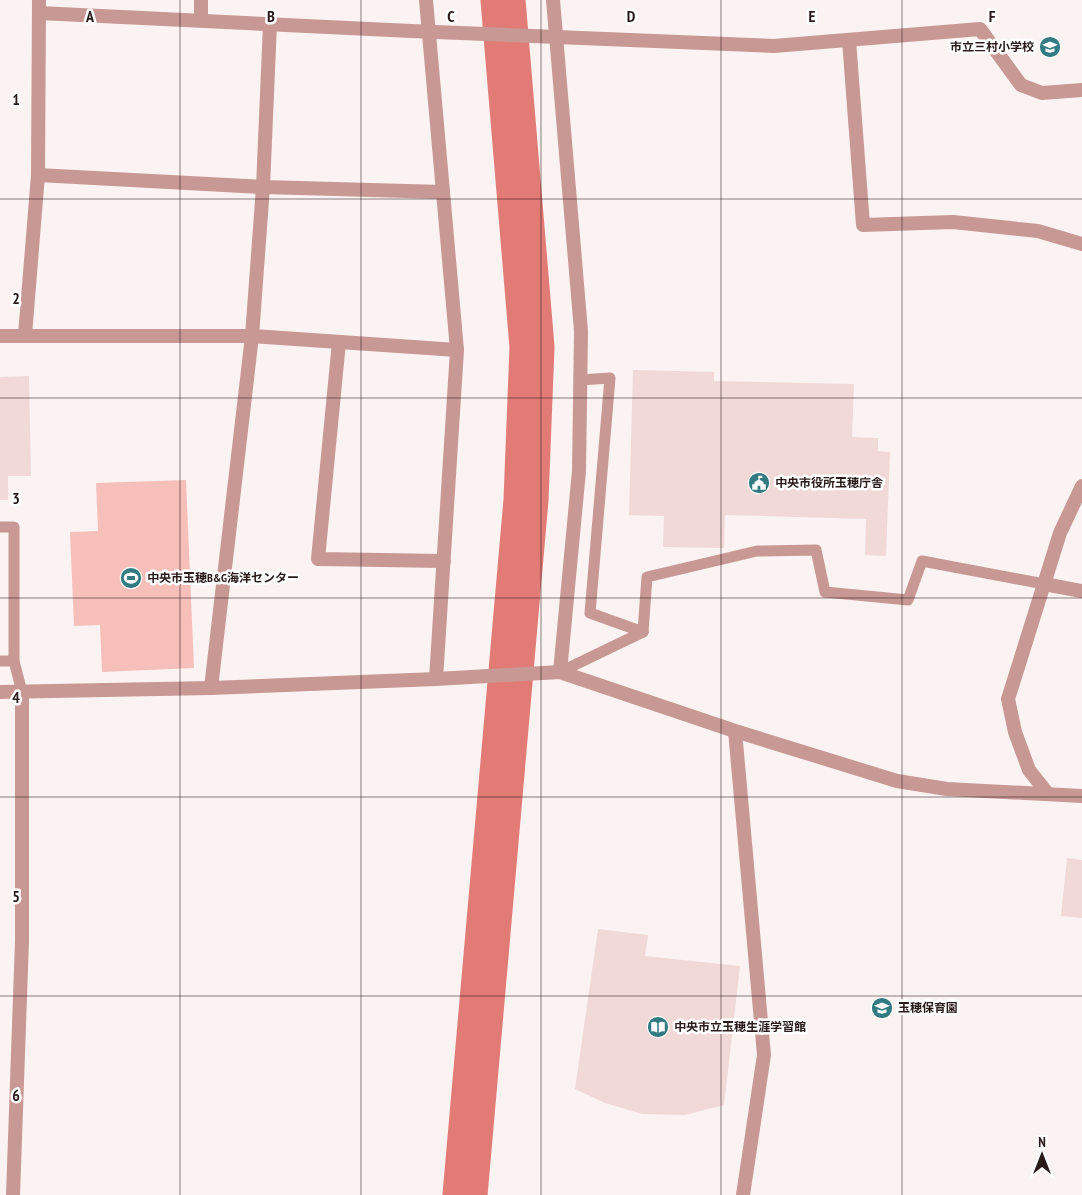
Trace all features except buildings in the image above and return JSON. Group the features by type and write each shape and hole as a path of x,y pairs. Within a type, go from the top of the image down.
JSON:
{"street":[{"path":"28,0 39,4 201,20 429,32 774,46 980,29 1021,85 1042,93 1082,90"},
{"path":"201,0 201,20"},
{"path":"426,0 457,350 436,679"},
{"path":"553,0 580,331 579,471 560,672"},
{"path":"25,335 38,175 39,4"},
{"path":"211,688 252,336 263,187 270,24"},
{"path":"849,40 862,225 953,222 1038,231 1082,244"},
{"path":"38,175 263,187 443,192"},
{"path":"0,336 252,336 457,350"},
{"path":"339,342 318,559 444,561"},
{"path":"1048,794 1029,770 1015,732 1008,699 1060,533 1082,486"},
{"path":"1044,584 1082,591"},
{"path":"0,692 211,688 560,672 735,731 897,781 947,790 1082,796"},
{"path":"13,1195 22,941 22,692"},
{"path":"735,731 764,1055 743,1195"}],"lane":[{"path":"580,380 610,378 590,613 643,632"},
{"path":"0,527 14,527 14,661 22,692"},
{"path":"643,632 647,577 757,551 816,550 825,592 908,600 922,561 1044,584"},
{"path":"560,672 643,632"},
{"path":"0,661 14,661"}],"shaded area":[{"name":"中央市玉穂B&G海洋センター","path":"186,480 194,668 102,672 100,625 74,626 70,532 98,531 96,483"}],"waterway":[{"path":"465,1195 526,500 532,347 503,0"}],"place":[{"name":"市立三村小学校","path":"1050,47"},
{"name":"中央市役所玉穂庁舎","path":"759,483"},
{"name":"中央市玉穂B&G海洋センター","path":"131,578"},
{"name":"玉穂保育園","path":"882,1008"},
{"name":"中央市立玉穂生涯学習館","path":"658,1027"}]}
